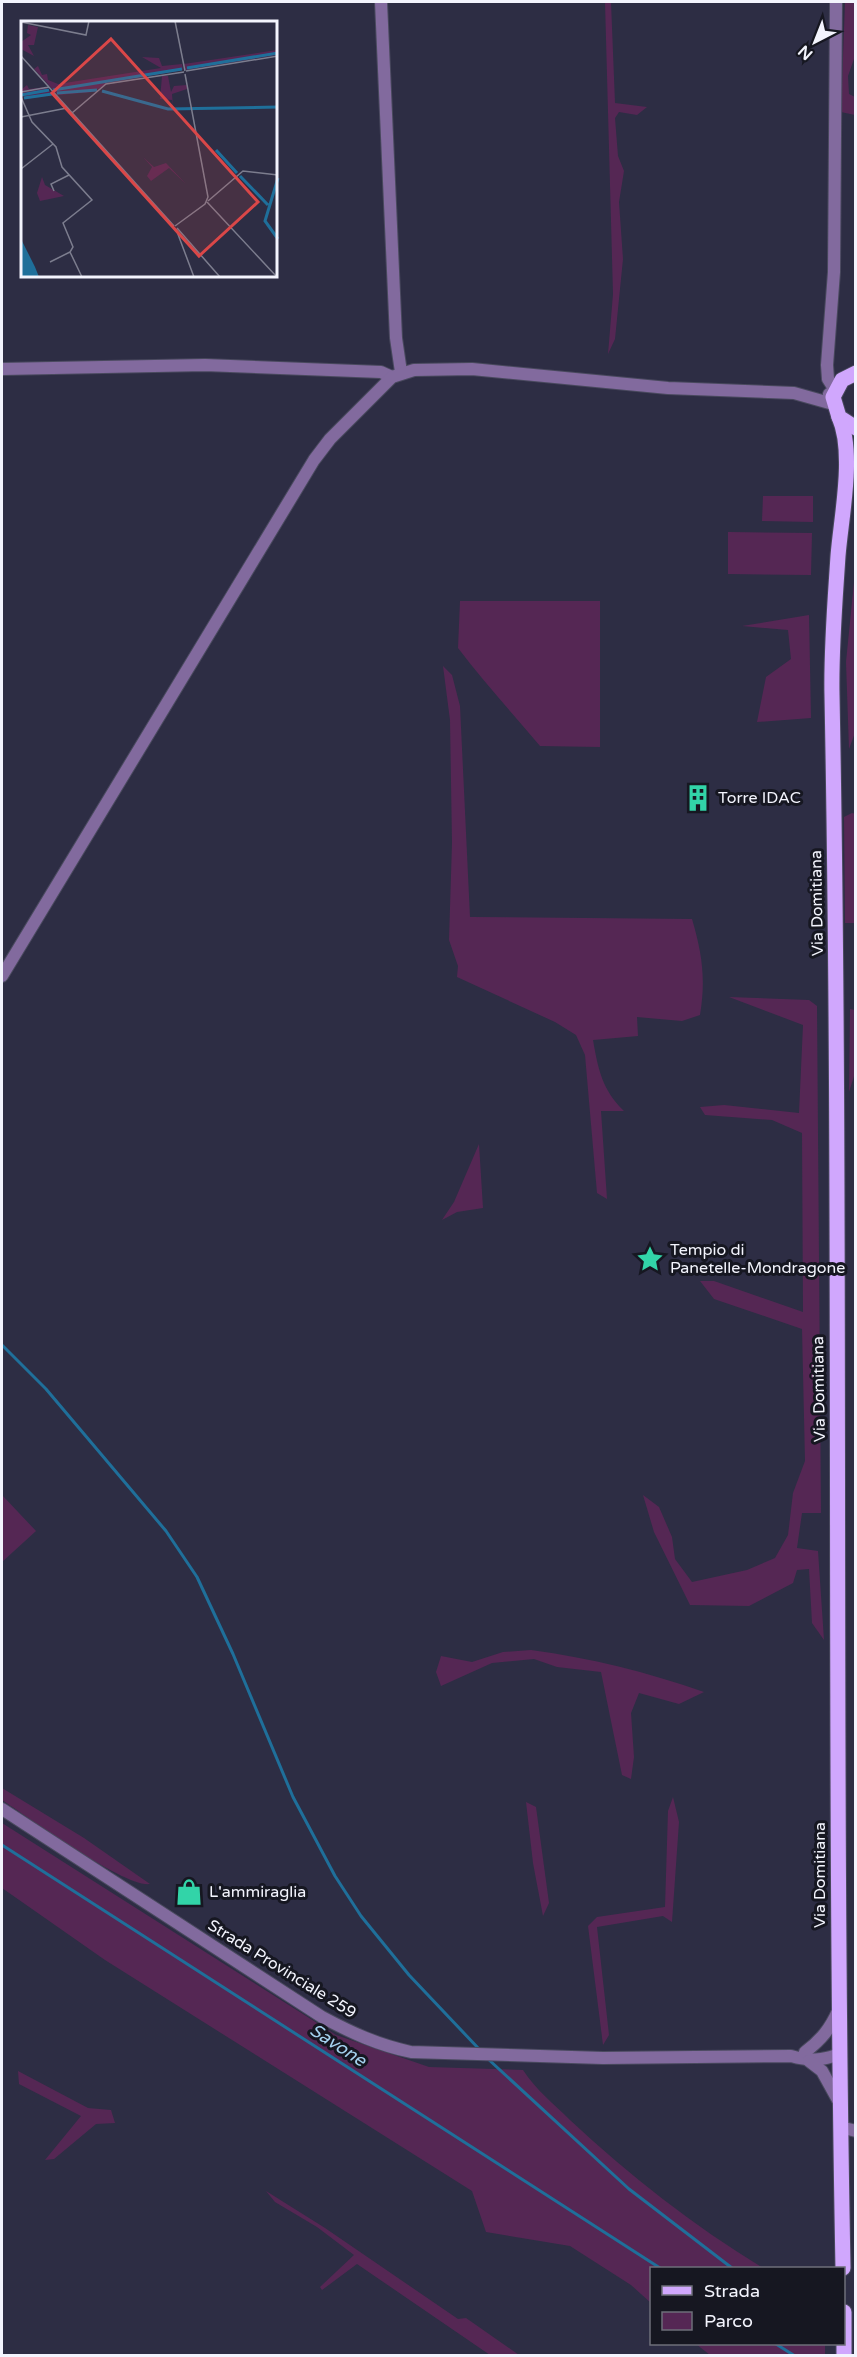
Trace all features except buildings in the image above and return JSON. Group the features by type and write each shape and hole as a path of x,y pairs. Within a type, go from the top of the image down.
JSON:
{"main road":[{"path":"852,371 836,404 855,428"},
{"name":"Via Domitiana","path":"836,404 842,424 844,445 832,681 838,1500 838,2010 843,2267"},
{"name":"Via Domitiana","path":"842,510 855,466"}],"street":[{"path":"2,976 314,460 330,439 396,375 381,2"},
{"path":"836,2 834,272 827,365 828,379 836,404"},
{"path":"2,369 204,365 381,372 396,375 432,368 472,369 668,388 794,393 836,404"},
{"name":"Strada Provinciale 259","path":"2,1809 322,2017 359,2037 411,2052 603,2058 807,2056"},
{"path":"807,2056 825,2034 838,2010"},
{"path":"807,2056 826,2059 839,2054"},
{"path":"807,2056 833,2086 840,2106"},
{"path":"840,2127 855,2131"}],"green space":[{"path":"605,2 611,2 615,103 647,107 637,115 619,112 615,118 618,156 624,171 619,202 623,259 615,339 608,354 613,294"},
{"path":"845,2 855,2 855,56 848,76 849,94 855,97 855,115 841,112"},
{"path":"763,496 813,496 813,522 762,521"},
{"path":"728,532 812,533 811,575 728,574"},
{"path":"855,572 856,730 849,749 846,662"},
{"path":"460,601 600,601 600,747 540,746 458,648"},
{"path":"809,615 811,718 757,722 766,677 791,659 788,630 742,626"},
{"path":"443,666 452,675 460,706 470,917 692,919 702,966 703,990 700,1015 682,1021 637,1017 638,1036 593,1040 599,1069 606,1087 624,1111 601,1111 607,1199 597,1193 585,1055 576,1035 555,1022 457,977 458,966 449,940 452,843 450,720"},
{"path":"852,813 856,814 855,923 845,923 844,817"},
{"path":"729,997 809,1000 817,1006 821,1513 802,1513 797,1548 818,1551 824,1640 812,1623 809,1569 797,1570 793,1583 749,1606 690,1605 654,1532 643,1495 659,1507 672,1537 675,1559 692,1582 747,1570 775,1558 788,1535 793,1493 805,1461 802,1329 714,1299 700,1281 714,1281 803,1312 802,1133 772,1120 705,1115 700,1107 724,1105 799,1113 803,1025"},
{"path":"850,1009 855,1010 855,1073 849,1092"},
{"path":"479,1144 483,1208 457,1212 442,1220 454,1202"},
{"path":"2,1495 36,1531 2,1562"},
{"path":"531,1650 619,1666 704,1692 679,1704 639,1693 631,1713 634,1757 631,1779 622,1775 601,1672 557,1667 534,1659 492,1663 441,1686 436,1672 441,1656 472,1662 503,1652"},
{"path":"2,1788 84,1838 150,1884 120,1875 76,1850 2,1800"},
{"path":"673,1797 679,1822 672,1922 663,1916 597,1927 609,2035 603,2045 588,1926 597,1917 665,1907 668,1811"},
{"path":"526,1802 536,1807 549,1903 543,1916 533,1863"},
{"path":"2,1823 336,2035 429,2067 523,2070 539,2090 570,2120 639,2180 712,2235 761,2267 650,2267 650,2302 631,2285 570,2246 486,2232 472,2191 105,1960 2,1888"},
{"path":"18,2071 88,2108 111,2110 115,2123 96,2124 54,2159 45,2160 81,2116 19,2084"},
{"path":"266,2191 325,2228 458,2319 466,2318 519,2355 490,2355 357,2264 322,2290 320,2287 354,2255 317,2227 275,2202"},
{"path":"697,2345 825,2345 825,2355 710,2355"}],"waterway":[{"path":"2,1345 46,1389 166,1531 197,1577 233,1654 293,1797 335,1876 361,1916 409,1975 479,2049"},
{"name":"Savone","path":"2,1845 658,2267"},
{"path":"487,2058 629,2189 731,2267"},
{"name":"Savone","path":"778,2345 795,2356"}],"place":[{"name":"Torre IDAC","path":"698,798"},
{"name":"Tempio di Panetelle-Mondragone","path":"650,1259"},
{"name":"L'ammiraglia","path":"189,1892"}]}
